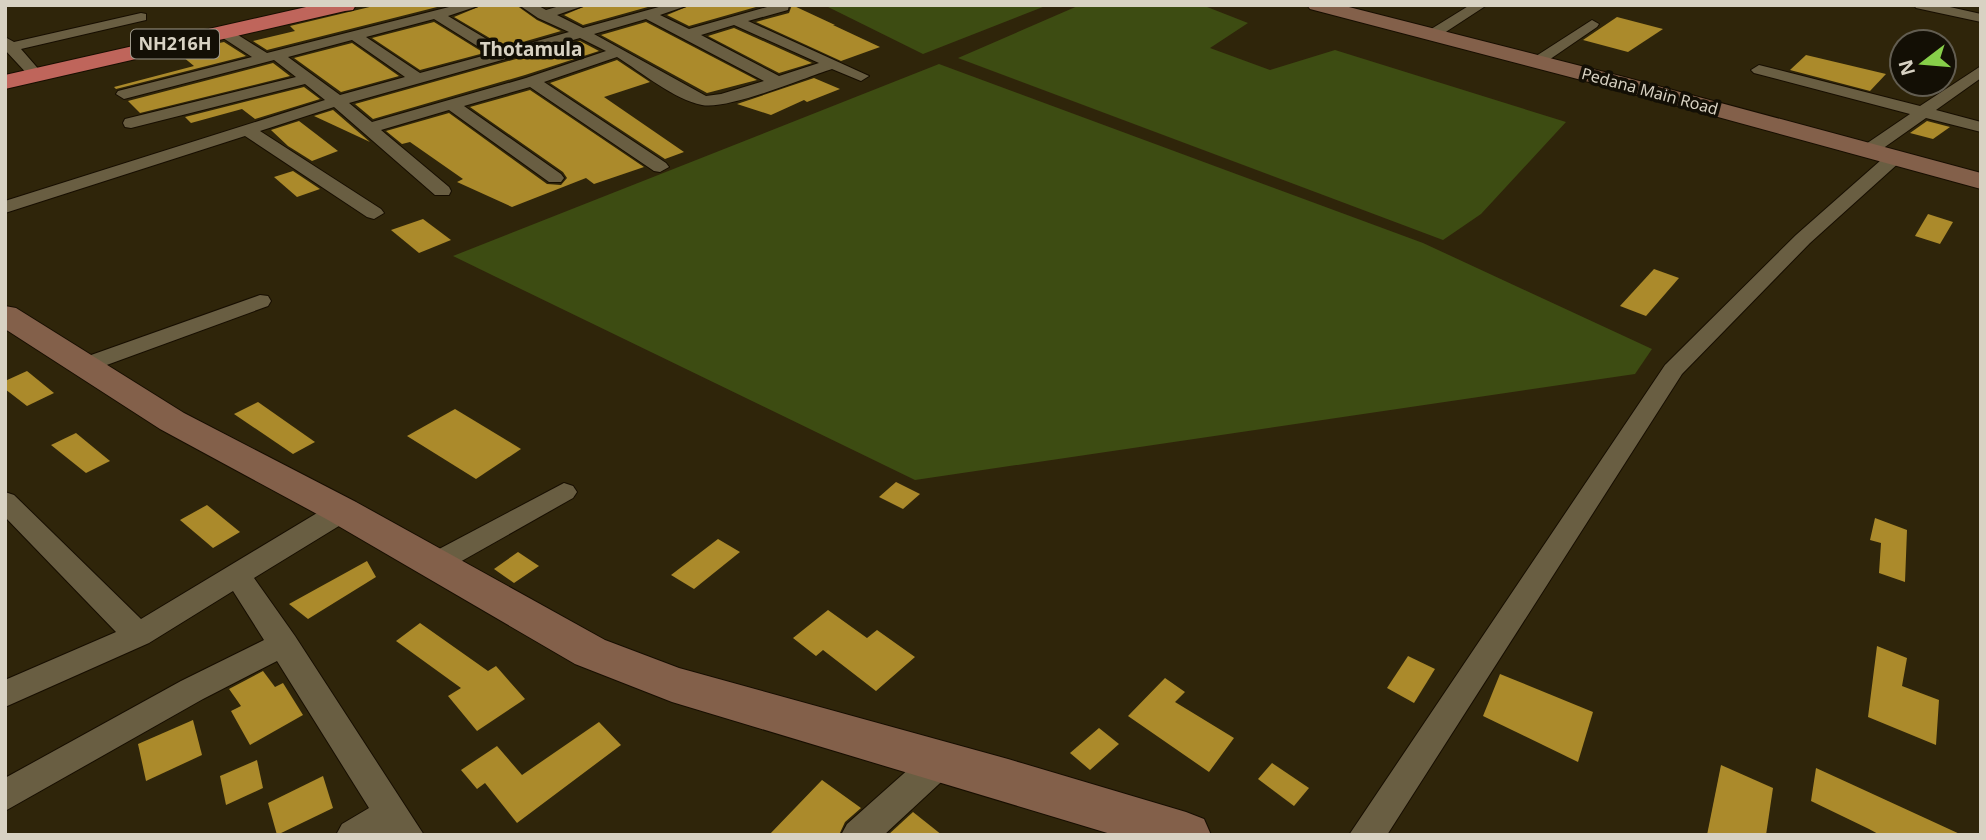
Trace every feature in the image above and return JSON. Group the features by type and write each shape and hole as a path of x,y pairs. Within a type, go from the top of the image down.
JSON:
{"highway":[{"name":"NH216H","path":"5,82 345,5"}],"street":[{"path":"124,94 474,5"},
{"path":"526,5 619,52 691,96 705,101 723,99 832,64"},
{"path":"543,15 579,5"},
{"path":"5,207 337,101 682,5"},
{"name":"Pedana Main Road","path":"1317,5 1538,61 1981,181"},
{"path":"1433,34 1480,5"},
{"path":"1922,5 1981,18"},
{"path":"688,34 783,7"},
{"path":"436,15 503,55"},
{"path":"648,15 777,81"},
{"path":"8,44 141,17"},
{"path":"736,20 861,76"},
{"path":"1538,61 1592,24"},
{"path":"225,33 308,79 442,191"},
{"path":"354,35 417,78"},
{"path":"8,44 36,75"},
{"path":"369,128 532,81 619,52"},
{"path":"1759,70 1981,127"},
{"path":"1869,150 1980,73"},
{"path":"131,123 308,79"},
{"path":"532,81 660,167"},
{"path":"453,105 555,178"},
{"path":"246,129 374,213"},
{"path":"1367,835 1673,370 1803,239 1895,157"},
{"path":"85,366 260,301"},
{"path":"6,316 172,421 342,511 579,646 613,661 672,684 1185,835"},
{"path":"434,564 564,492"},
{"path":"5,501 138,635"},
{"path":"5,694 138,635 342,511"},
{"path":"237,575 399,824 354,835"},
{"path":"5,796 192,690 284,644"},
{"path":"859,835 941,761"}],"green space":[{"path":"824,5 1048,5 923,54"},
{"path":"1080,5 1202,5 1248,23 1210,48 1270,70 1335,50 1566,122 1481,214 1443,240 958,58"},
{"path":"939,64 1423,243 1652,349 1635,374 915,480 453,256"}],"building":[{"path":"378,5 445,5 267,50 253,41 295,31 290,26"},
{"path":"483,5 516,5 537,20 561,31 505,47 454,17"},
{"path":"588,5 655,5 583,25 564,15"},
{"path":"691,5 763,5 689,26 667,15"},
{"path":"792,5 880,47 841,61 756,22 789,13"},
{"path":"1617,17 1663,29 1628,52 1583,40"},
{"path":"434,22 484,53 420,70 372,38"},
{"path":"646,22 757,80 707,93 601,35"},
{"path":"734,28 812,63 779,73 708,36"},
{"path":"580,41 599,51 373,119 355,104"},
{"path":"224,42 246,56 116,89 114,87 194,66 177,52"},
{"path":"352,43 399,76 341,92 294,58"},
{"path":"1806,55 1886,74 1870,91 1790,70"},
{"path":"617,60 650,82 604,97 684,152 665,159 550,83"},
{"path":"273,63 290,76 140,113 128,101"},
{"path":"814,78 840,89 807,102 804,100 771,115 737,104"},
{"path":"304,87 320,99 255,119 242,109 191,123 185,117"},
{"path":"530,90 644,167 594,184 586,178 512,207 457,182 463,179 410,142 402,144 386,131 449,113 547,184 561,185 567,178 563,172 470,107"},
{"path":"333,110 370,142 314,116"},
{"path":"299,121 338,151 312,161 288,146 271,130"},
{"path":"1927,121 1950,127 1933,139 1910,133"},
{"path":"293,171 320,189 297,197 274,177"},
{"path":"1928,214 1953,222 1940,244 1915,236"},
{"path":"423,219 451,240 419,253 391,230"},
{"path":"1654,269 1679,278 1646,316 1620,306"},
{"path":"27,371 54,393 27,406 5,389 5,381"},
{"path":"258,402 315,442 293,454 234,414"},
{"path":"455,409 521,449 476,479 407,436"},
{"path":"76,433 110,461 86,473 51,445"},
{"path":"896,482 920,494 903,509 879,497"},
{"path":"207,505 240,532 213,548 180,520"},
{"path":"1875,518 1907,530 1905,582 1879,573 1881,543 1870,540"},
{"path":"718,539 740,552 694,589 671,575"},
{"path":"518,552 539,566 514,583 494,569"},
{"path":"367,561 376,577 308,619 289,604"},
{"path":"828,610 867,638 877,630 915,657 876,691 823,650 816,656 793,638"},
{"path":"420,623 488,671 496,666 525,699 477,731 448,696 461,688 396,641"},
{"path":"1877,646 1907,658 1902,686 1939,700 1936,745 1868,717"},
{"path":"1408,656 1435,669 1414,703 1387,688"},
{"path":"263,671 275,687 283,683 303,715 250,745 231,711 241,706 229,689"},
{"path":"1500,674 1593,712 1578,762 1483,716"},
{"path":"1165,678 1185,692 1175,702 1234,738 1209,772 1128,716"},
{"path":"193,720 202,755 146,781 138,744"},
{"path":"599,722 621,745 517,823 485,783 477,789 461,770 497,746 522,775"},
{"path":"1099,728 1119,744 1090,770 1070,753"},
{"path":"257,760 263,788 226,805 220,776"},
{"path":"1272,763 1309,788 1294,806 1258,779"},
{"path":"1721,765 1773,788 1766,835 1707,835"},
{"path":"1816,768 1962,835 1880,835 1811,801"},
{"path":"323,776 333,808 277,835 268,803"},
{"path":"822,780 861,808 845,822 839,835 769,835"},
{"path":"913,812 942,835 888,835"}],"district":[{"name":"Thotamula","path":"531,49"}]}
